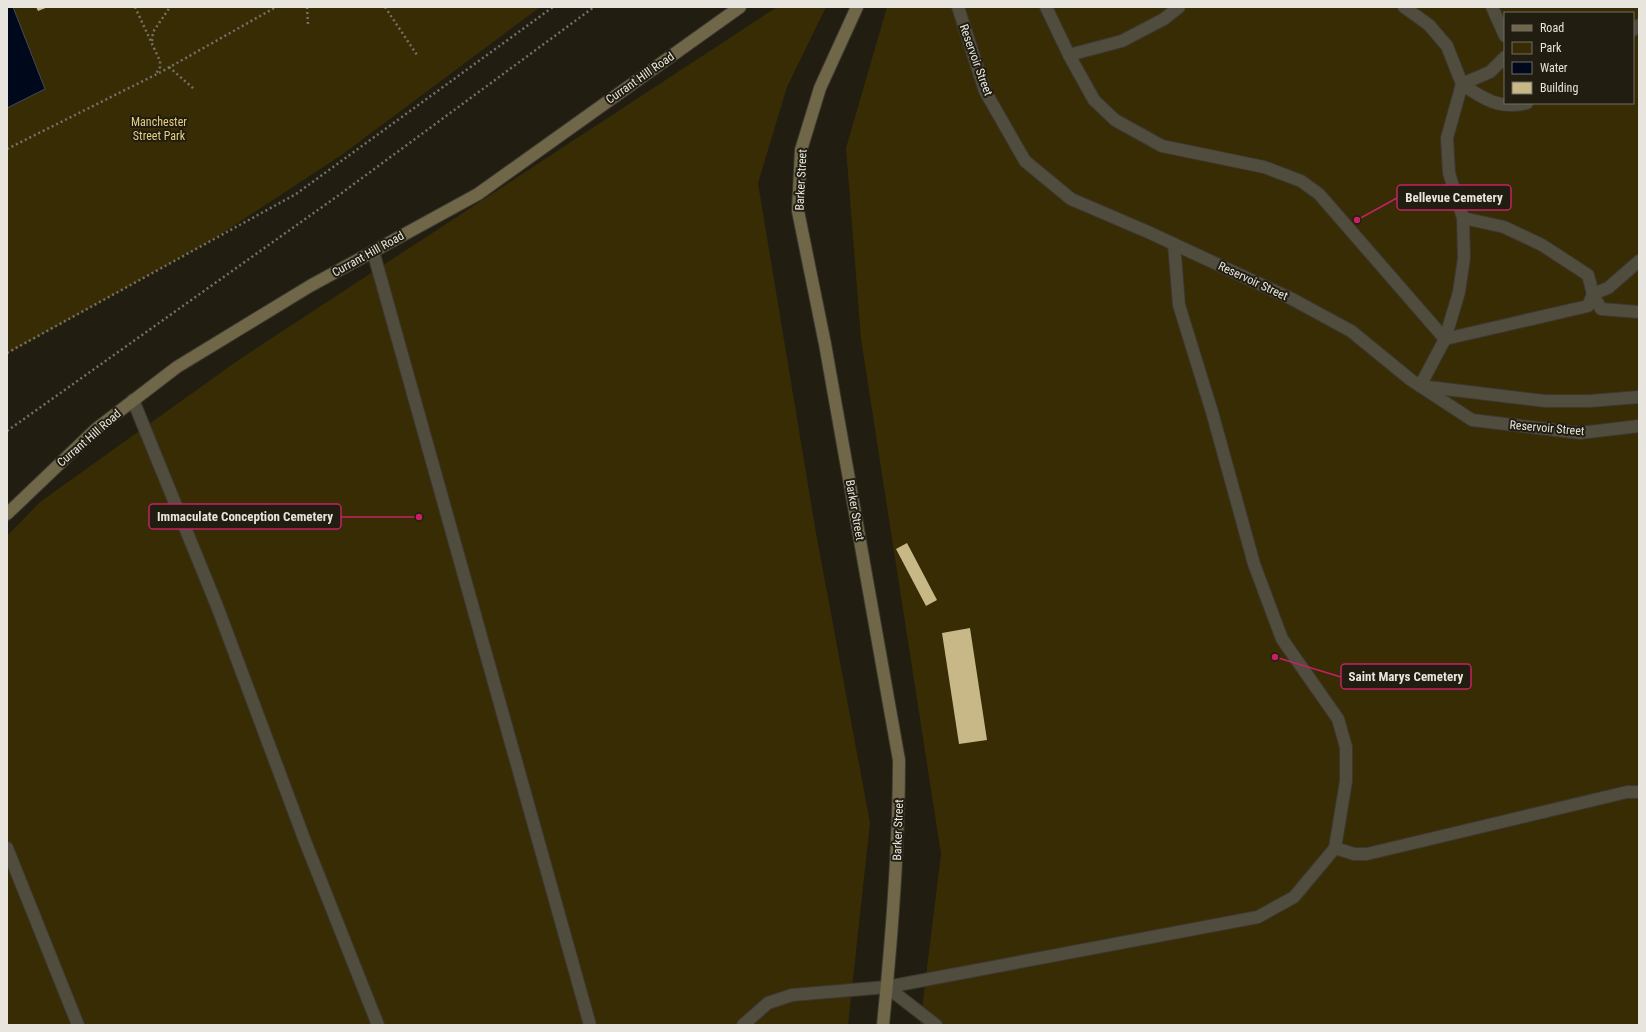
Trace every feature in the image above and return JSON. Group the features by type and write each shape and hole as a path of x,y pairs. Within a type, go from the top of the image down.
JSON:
{"main road":[{"name":"Currant Hill Road","path":"7,514 96,429 177,367 310,286 478,194 740,7"},
{"name":"Barker Street","path":"857,7 820,88 801,150 798,211 830,375 899,760 899,828 892,940 883,1025"}],"street":[{"name":"Reservoir Street","path":"958,7 985,91 1025,161 1071,199 1174,244 1292,299 1352,331 1420,386 1472,420 1580,433 1639,426"},
{"path":"1046,7 1069,55 1094,100 1115,120 1162,146 1264,167 1301,181 1313,189 1344,222 1445,339"},
{"path":"1069,55 1122,41 1164,19 1179,7"},
{"path":"1404,7 1428,25 1447,46 1462,84 1481,98 1501,105 1514,104"},
{"path":"1492,7 1504,34"},
{"path":"1462,84 1490,72 1504,58"},
{"path":"1462,84 1447,138 1449,173 1463,218 1464,258 1459,292 1445,339 1420,386 1545,401 1590,401 1639,397"},
{"path":"1463,218 1504,227 1542,245 1588,275 1593,294 1601,309 1639,312"},
{"path":"743,1025 768,1003 792,995 887,987 1258,917 1294,897 1335,848 1346,781 1346,748 1338,719 1282,639 1254,564 1212,412 1179,305 1174,244"},
{"path":"373,251 590,1025"},
{"path":"1445,339 1588,306 1593,294 1608,288 1639,262"},
{"path":"133,400 217,606 302,834 378,1025"},
{"path":"1335,848 1354,854 1368,854 1627,792 1639,792"},
{"path":"7,848 78,1025"},
{"path":"887,987 936,1025"}],"path":[{"path":"135,7 160,61 160,67 156,74"},
{"path":"152,42 153,32 170,7"},
{"path":"7,148 156,74 276,7"},
{"path":"307,7 308,24"},
{"path":"386,7 417,55"},
{"path":"7,353 296,194 554,7"},
{"path":"7,431 339,196 594,7"},
{"path":"169,67 194,89"}],"green space":[{"name":"Manchester Street Park","path":"13,7 540,7 343,154 212,240 7,354 7,108 45,89"},
{"path":"777,7 826,7 787,87 758,183 816,533 870,823 848,1025 7,1025 7,536 40,502 240,359"},
{"path":"887,7 1639,7 1639,1025 920,1025 941,854 861,339 846,148"}],"water":[{"path":"7,7 13,7 45,89 7,108"}],"building":[{"path":"36,7 48,7 38,11"},
{"path":"907,543 937,600 926,606 896,549"},
{"path":"970,628 987,740 959,744 942,633"}],"place":[{"name":"Bellevue Cemetery","path":"1357,220"},
{"name":"Immaculate Conception Cemetery","path":"419,517"},
{"name":"Saint Marys Cemetery","path":"1275,657"}]}
